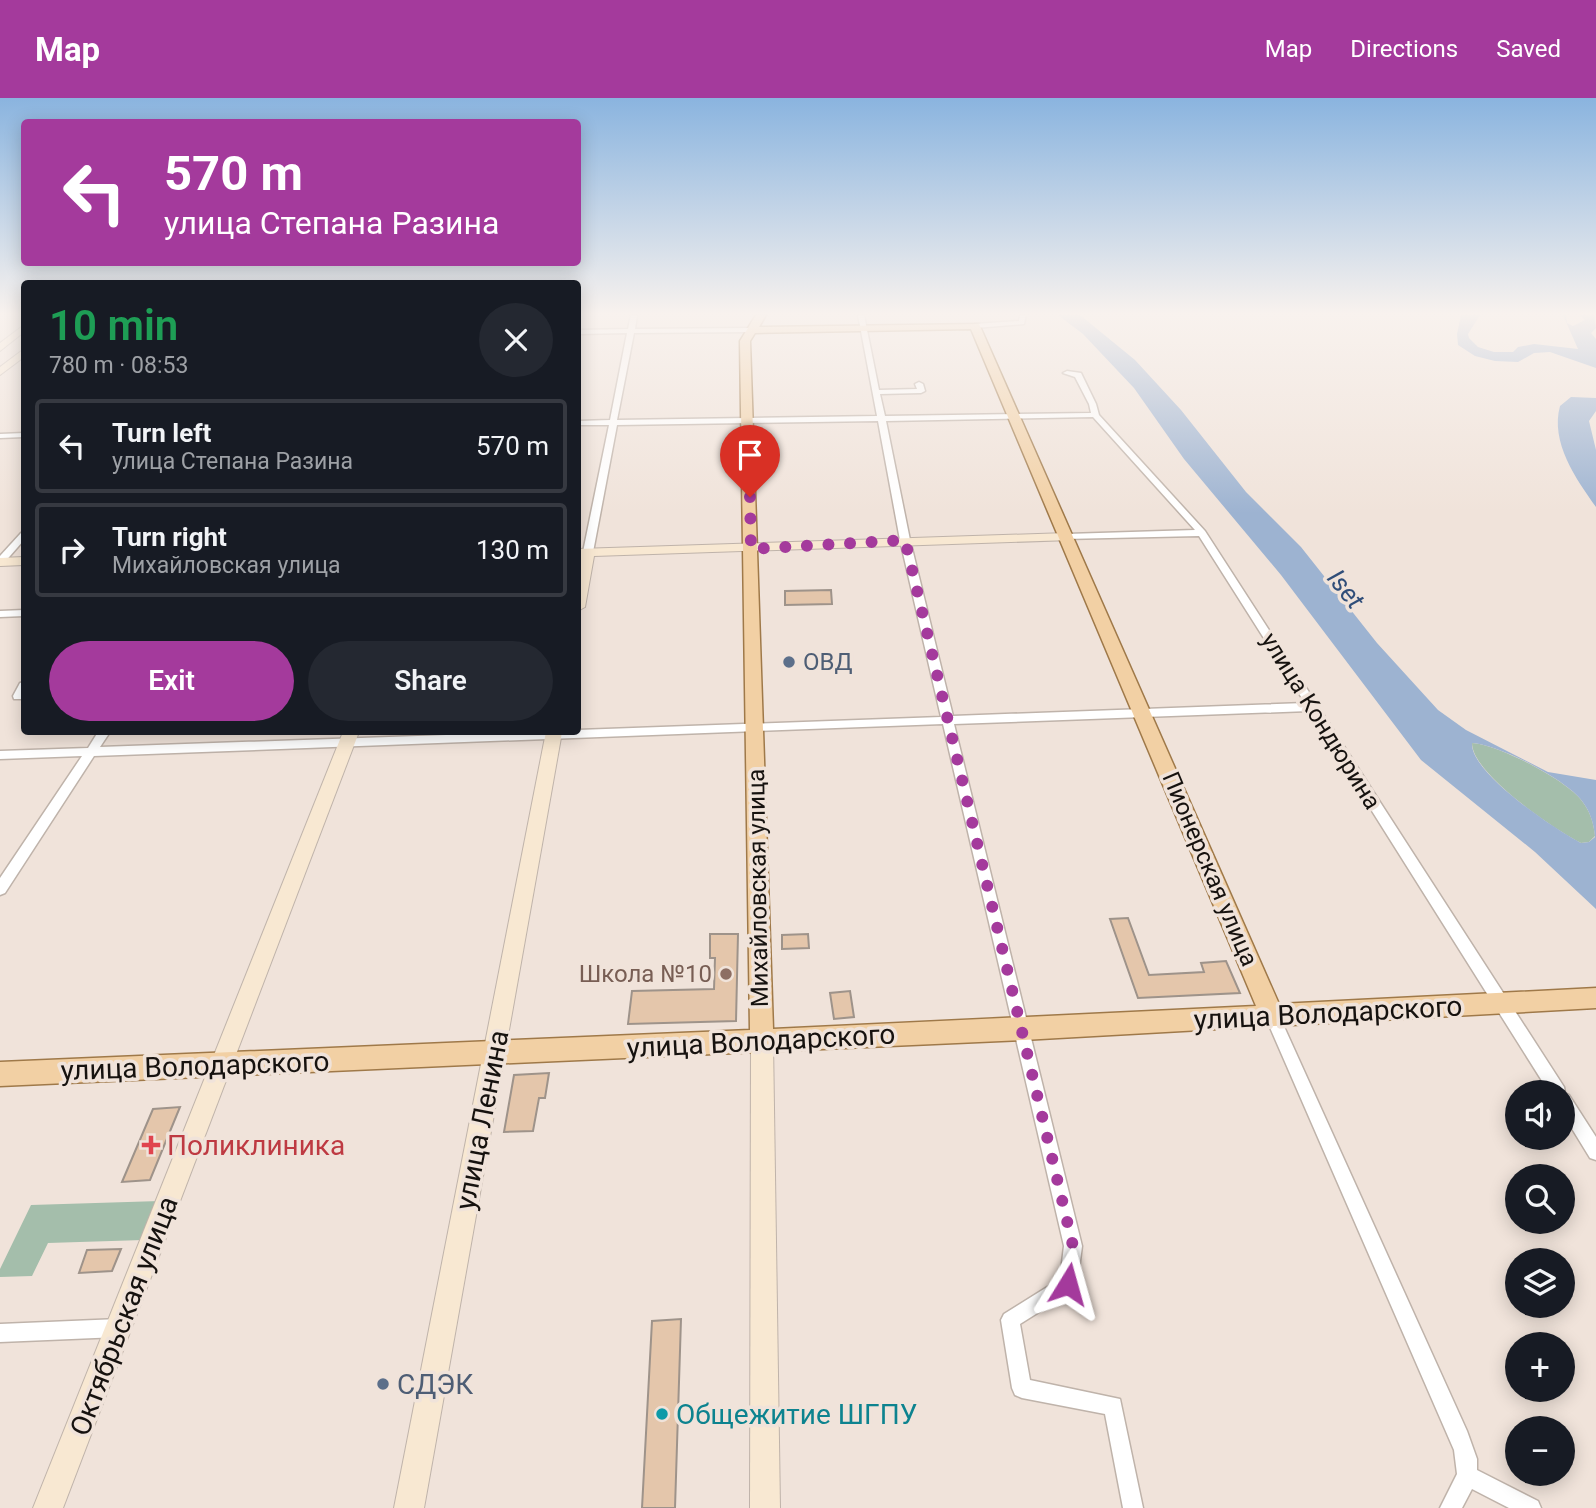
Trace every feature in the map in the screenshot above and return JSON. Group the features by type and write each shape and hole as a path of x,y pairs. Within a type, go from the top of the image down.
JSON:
{"main road":[{"name":"Михайловская улица","path":"747,381 762,1041"},
{"name":"Пионерская улица","path":"999,381 1272,1016"},
{"name":"улица Володарского","path":"0,1074 1023,1029 1596,998"}],"street":[{"path":"581,574 583,552 622,381"},
{"path":"874,381 905,540 1073,1246 1068,1284 1024,1308 1010,1320 1022,1388 1113,1406 1133,1508"},
{"name":"улица Кондюрина","path":"1079,381 1095,404 1095,415 1202,533 1312,707 1512,1003 1552,1080"},
{"path":"876,392 921,391 919,384"},
{"path":"581,423 1095,415"},
{"path":"0,436 21,435"},
{"path":"583,552 751,549 905,540 1202,533"},
{"path":"0,562 21,538"},
{"path":"0,562 21,561"},
{"path":"0,614 21,613"},
{"path":"581,733 1312,707"},
{"path":"0,889 102,735"},
{"path":"0,755 349,738 502,735"},
{"name":"улица Ленина","path":"409,1508 553,735"},
{"name":"Октябрьская улица","path":"48,1508 349,738"},
{"name":"Пионерская улица","path":"1272,1016 1460,1438 1470,1468 1469,1477"},
{"name":"Михайловская улица","path":"762,1041 765,1508"},
{"path":"1575,1119 1596,1152"},
{"path":"0,1333 119,1328"},
{"path":"1453,1505 1469,1477 1531,1508"}],"green space":[{"path":"1472,743 1514,756 1562,783 1585,805 1595,836 1589,842 1581,843 1535,814 1485,770"},
{"path":"160,1201 143,1240 48,1243 32,1276 0,1277 0,1269 31,1205"}],"water":[{"path":"1127,381 1154,381 1181,410 1246,492 1301,547 1377,643 1438,710 1466,730 1548,772 1596,780 1596,909 1535,852 1421,760 1281,575 1184,459","holes":["1472,743 1498,750 1531,764 1574,793 1589,813 1595,837 1589,842 1581,843 1516,799 1485,769 1475,755"]},
{"path":"1571,397 1596,398 1596,411 1589,421 1596,450 1596,507 1567,460 1559,433 1560,406"}],"building":[{"path":"831,590 832,604 785,605 785,591"},
{"path":"1128,918 1149,975 1204,972 1201,963 1226,961 1240,993 1138,998 1110,919"},
{"name":"Школа №10","path":"710,934 738,934 736,1021 628,1024 632,991 714,989 715,958 710,958"},
{"path":"808,934 809,948 782,949 782,935"},
{"path":"850,991 854,1017 834,1019 830,993"},
{"path":"549,1073 545,1098 539,1098 533,1131 504,1132 514,1075"},
{"name":"Поликлиника","path":"180,1107 150,1180 122,1182 153,1109"},
{"path":"121,1249 112,1271 79,1273 87,1250"},
{"name":"Общежитие ШГПУ","path":"681,1319 675,1508 642,1508 652,1321"}],"place":[{"name":"ОВД","path":"789,662"},
{"name":"Школа №10","path":"726,974"},
{"name":"Поликлиника","path":"151,1145"},
{"name":"СДЭК","path":"383,1384"},
{"name":"Общежитие ШГПУ","path":"662,1414"}],"route":[{"path":"750,497 751,549 905,540 1073,1246 1068,1284"}],"water label":[{"name":"Iset","path":"1346,589"}]}
